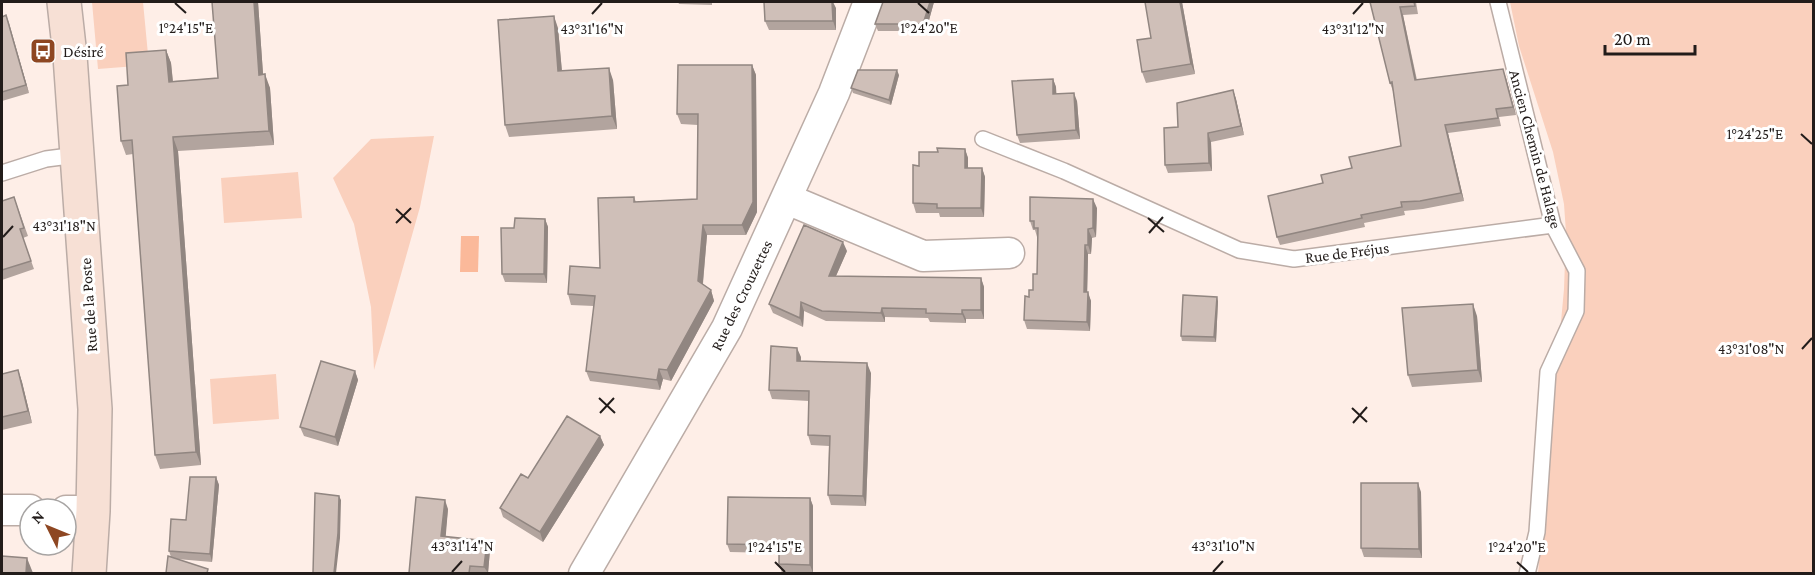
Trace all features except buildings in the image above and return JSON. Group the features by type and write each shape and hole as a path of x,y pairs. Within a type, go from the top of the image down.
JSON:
{"street":[{"name":"Rue de la Poste","path":"64,2 70,56 95,410 80,511 88,573"},
{"name":"Rue des Crouzettes","path":"584,573 727,328 834,93 869,2"},
{"path":"787,200 923,256 1009,253"},
{"path":"2,510 18,510"}],"lane":[{"name":"Ancien Chemin de Halage","path":"1498,2 1553,225 1577,271 1576,311 1548,372 1537,532 1527,573"},
{"name":"Rue de Fréjus","path":"983,139 1064,171 1239,250 1294,259 1553,225"},
{"path":"2,173 46,159 77,155"}],"shaded area":[{"path":"92,2 143,2 149,65 98,69"},
{"path":"1510,2 1813,2 1813,573 1538,573 1564,289 1566,233 1564,204 1553,152 1519,46"},
{"path":"434,136 420,207 374,370 371,307 354,224 333,178 371,139"},
{"path":"298,172 302,218 224,223 221,178"},
{"path":"461,236 479,236 478,272 460,272"},
{"path":"276,374 279,419 213,424 210,379"}],"place":[{"name":"Désiré","path":"43,51"}]}
